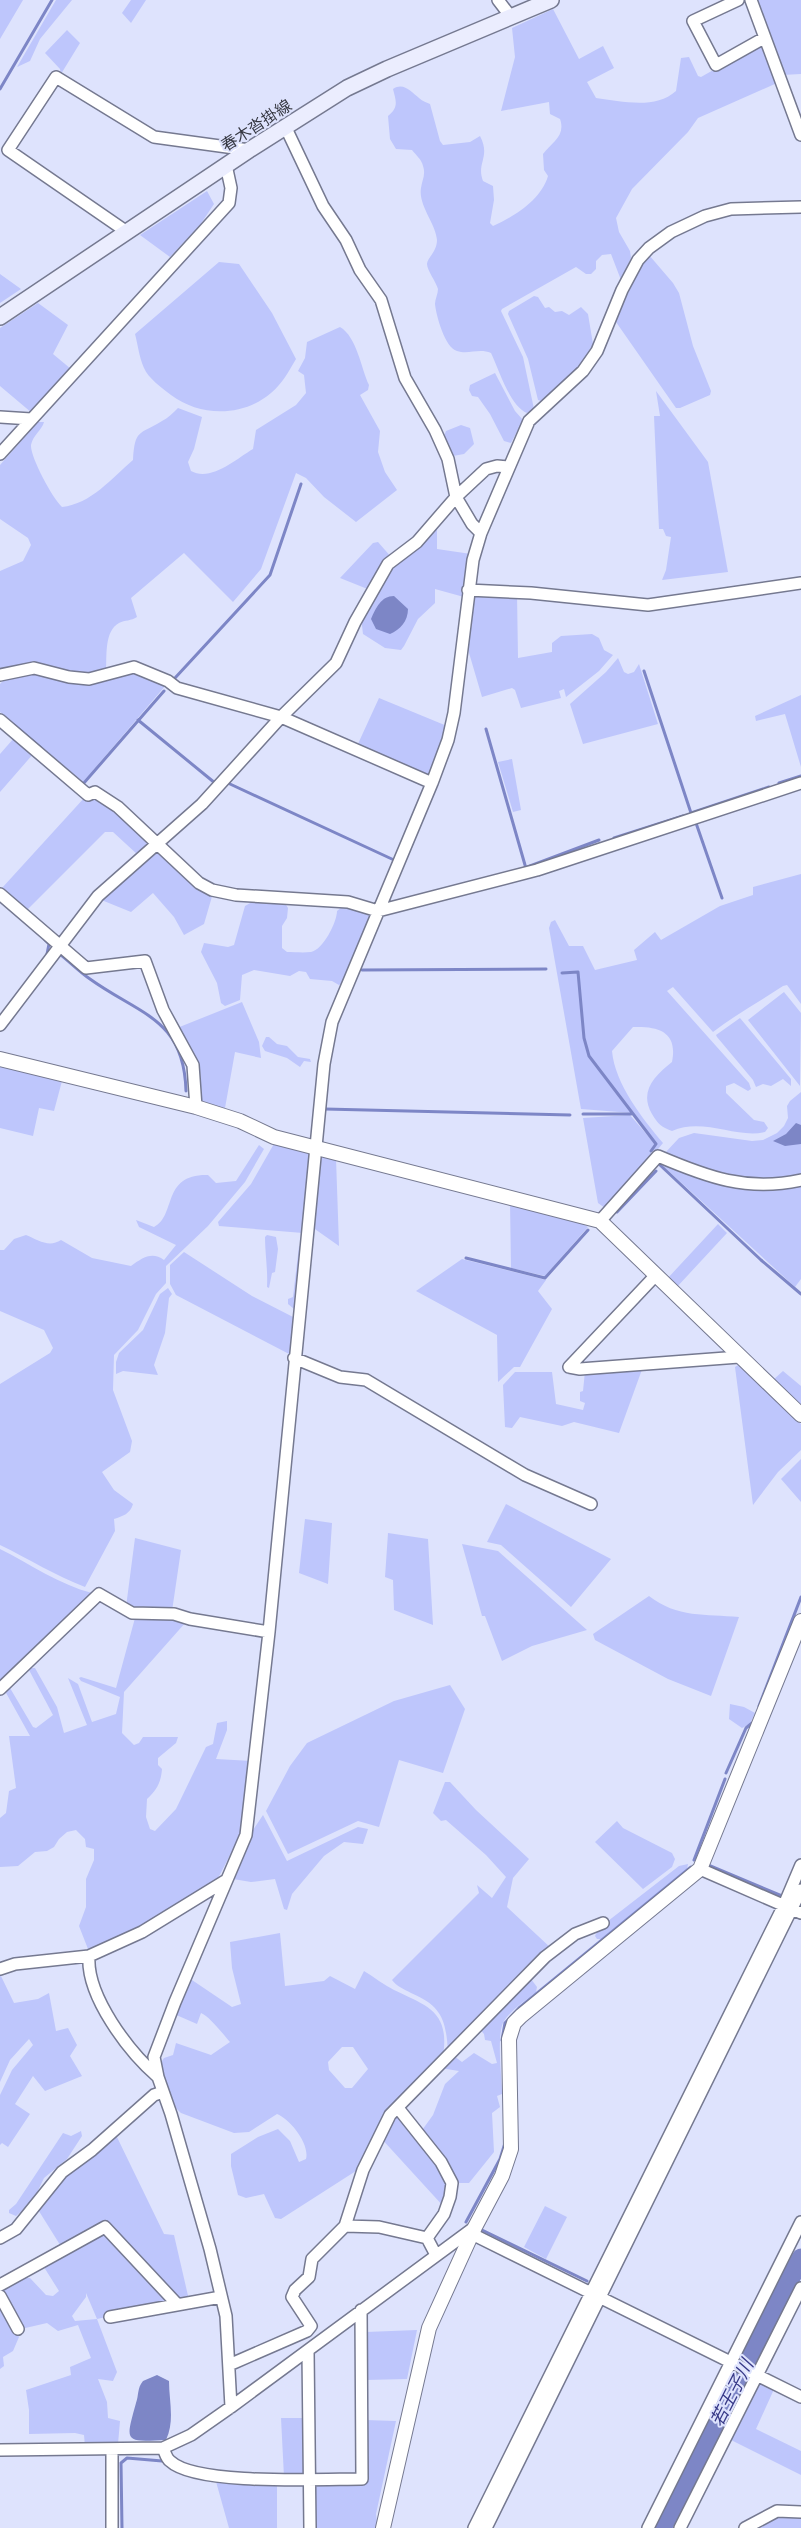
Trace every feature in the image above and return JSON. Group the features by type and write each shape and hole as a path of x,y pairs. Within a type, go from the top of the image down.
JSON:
{"main road":[{"name":"春木沓掛線","path":"0,317 285,126 347,88 387,69 551,0"}],"street":[{"path":"498,0 511,17"},
{"path":"738,0 694,21 716,64 764,38"},
{"path":"751,0 801,135"},
{"path":"126,232 8,150 56,77 154,137 249,150"},
{"path":"285,126 323,206 346,240 360,270 381,300 405,378 435,430 448,459 456,497 472,524 481,533"},
{"path":"0,454 229,203 231,188 226,165"},
{"path":"231,2408 226,2316 210,2249 158,2077 154,2058 246,1835 269,1632 294,1358 324,1064 332,1022 432,783 448,740 454,713 468,590 481,533 529,421 583,371 597,351 622,290 638,260 649,248 671,232 705,216 731,209 801,207"},
{"path":"0,418 31,419"},
{"path":"0,1025 59,944 98,896 202,804 281,717 336,663 355,622 388,564 430,529 456,497 486,469 497,466 508,467"},
{"path":"468,590 648,605 801,583"},
{"path":"0,675 34,668 68,677 89,679 134,667 168,681 176,688 281,717 432,783"},
{"path":"0,720 88,795 95,792 102,794 199,883 212,890 236,895 348,902 378,911 537,870 801,783"},
{"path":"0,894 86,968 145,961 163,1010 193,1065 196,1107"},
{"path":"0,1059 196,1107 240,1121 274,1136 316,1148 600,1221 801,1415"},
{"path":"600,1221 658,1156 692,1170 755,1186 782,1184 801,1180"},
{"path":"656,1275 569,1367 580,1369 648,1362 740,1357"},
{"path":"294,1358 340,1377 366,1380 525,1475 591,1504"},
{"path":"0,1689 98,1594 132,1613 174,1614 190,1620 269,1632"},
{"path":"383,2528 429,2328 474,2230 502,2176 511,2149 509,2039 514,2022 700,1869 801,1621"},
{"path":"474,2528 590,2292 793,1909 801,1865"},
{"path":"700,1869 793,1909"},
{"path":"0,1969 16,1964 89,1956 142,1932 226,1880"},
{"path":"486,2528 801,1890"},
{"path":"229,2365 306,2331 311,2326 292,2297 295,2290 308,2277 312,2259 344,2226 354,2193 377,2138 390,2115 545,1956 575,1934 604,1923"},
{"path":"89,1956 88,1964 95,1987 106,2011 135,2054 158,2077"},
{"path":"0,2238 16,2229 62,2172 92,2150 154,2095 163,2092"},
{"path":"398,2108 445,2167 452,2183 450,2197 444,2214 427,2238"},
{"path":"648,2528 801,2222"},
{"path":"344,2226 378,2227 427,2238 436,2255"},
{"path":"0,2285 105,2227 177,2304"},
{"path":"0,2450 163,2448 191,2435 231,2408 436,2255 474,2230"},
{"path":"474,2230 590,2292 801,2397"},
{"path":"680,2528 801,2288"},
{"path":"0,2296 18,2329"},
{"path":"110,2318 221,2297"},
{"path":"163,2448 169,2460 181,2468 193,2472 244,2480 362,2479 361,2310"},
{"path":"308,2351 310,2528"},
{"path":"112,2449 112,2528"},
{"path":"745,2528 777,2511 801,2512"}],"shaded area":[{"path":"0,0 23,0 0,39"},
{"path":"56,0 72,0 40,39 30,61 17,67"},
{"path":"131,0 146,0 131,23 122,13"},
{"path":"754,0 801,0 801,74 782,75"},
{"path":"553,9 579,59 603,46 614,68 587,82 596,98 638,103 658,101 676,91 681,58 689,57 698,76 701,77 761,43 777,83 698,118 688,132 632,189 616,218 619,232 630,251 631,258 621,280 611,254 602,255 596,261 596,269 591,274 586,274 576,267 502,309 501,311 523,357 534,409 527,413 515,403 510,395 491,353 457,351 453,349 445,338 439,323 435,304 438,289 427,264 437,244 437,240 434,228 422,201 421,188 424,169 412,150 396,149 390,139 388,116 395,107 396,100 393,89 404,87 421,100 430,104 440,141 443,145 470,142 480,136 484,149 481,175 483,181 493,186 494,200 490,223 493,226 518,212 540,193 545,185 548,176 544,170 543,154 560,134 561,125 560,119 550,114 549,102 501,111 515,57 512,28"},
{"path":"67,30 80,43 61,74 60,69 45,53"},
{"path":"207,191 214,204 200,225 170,257 140,235"},
{"path":"649,255 679,293 693,346 711,391 710,395 680,408 676,408 616,322 634,279"},
{"path":"219,262 239,264 272,313 296,359 279,386 260,401 248,407 221,411 195,407 182,402 156,383 144,368 135,334"},
{"path":"0,274 21,289 0,303"},
{"path":"534,296 538,297 545,308 549,307 555,312 562,311 569,315 581,307 588,314 593,344 580,367 541,401 538,400 528,359 508,314 509,311"},
{"path":"38,303 68,325 53,354 71,369 32,413 0,386 0,328"},
{"path":"340,327 355,345 369,385 368,390 360,395 380,431 378,452 385,472 397,490 356,522 324,497 306,478 296,473 261,569 233,602 184,553 131,598 137,617 119,623 111,632 107,645 106,671 91,675 0,670 0,571 23,561 31,545 28,538 0,519 0,465 38,422 44,422 32,441 34,459 53,496 62,507 73,505 92,496 109,482 133,460 135,443 140,434 178,408 202,417 194,449 188,462 191,471 199,474 215,472 253,449 256,430 296,405 306,393 304,375 298,371 305,358 307,342"},
{"path":"495,373 515,411 523,420 511,443 504,441 490,414 478,397 472,396 469,390 470,385"},
{"path":"656,391 708,462 728,572 662,580 666,570 671,537 666,536 663,529 659,529 654,416 660,416"},
{"path":"461,425 470,428 474,444 464,454 453,456 444,436 446,431"},
{"path":"437,525 437,549 471,554 464,597 435,589 435,603 418,619 401,650 385,648 363,634 361,617 389,566"},
{"path":"378,542 392,558 370,590 340,578 373,543"},
{"path":"517,594 518,658 552,652 552,643 561,636 592,634 599,638 604,650 613,655 599,671 566,697 564,689 559,691 561,698 521,708 515,690 512,688 482,697 467,646 472,595"},
{"path":"394,596 408,609 408,613 403,624 390,634 376,629 371,619 382,600"},
{"path":"618,658 624,672 628,674 634,672 639,664 658,724 583,744 570,704 606,672"},
{"path":"137,670 166,685 83,782 0,712 0,684 17,674 29,671 73,680"},
{"path":"801,695 801,767 785,714 756,721 755,716"},
{"path":"379,698 447,726 432,777 357,746"},
{"path":"14,738 34,753 0,792 0,754"},
{"path":"512,759 521,810 513,812 498,762"},
{"path":"96,795 152,844 138,855 113,832 105,832 26,911 2,888 85,797"},
{"path":"156,852 213,893 204,924 184,935 174,917 153,893 131,912 99,899 152,853"},
{"path":"801,874 801,1004 787,985 783,986 713,1032 673,987 667,991 749,1083 751,1089 748,1091 734,1083 726,1086 726,1093 754,1120 764,1122 768,1128 765,1132 743,1133 696,1126 672,1131 660,1125 648,1106 648,1092 654,1079 672,1062 673,1052 669,1037 651,1028 633,1027 612,1051 618,1076 624,1088 638,1112 663,1143 654,1154 652,1151 657,1144 632,1113 581,1109 549,928 551,922 555,920 569,946 583,946 595,970 637,960 634,950 655,932 661,940 720,906 753,895 753,887"},
{"path":"252,902 285,903 288,908 287,918 282,926 282,948 287,952 311,952 316,950 328,935 335,922 337,911 342,907 370,913 373,917 344,982 339,985 332,981 310,979 306,972 299,971 290,976 254,970 242,975 240,1000 225,1006 221,1003 217,983 201,952 204,943 228,947 234,945 245,906"},
{"path":"784,992 801,1013 800,1086 748,1020"},
{"path":"242,1002 259,1042 261,1058 235,1052 225,1108 201,1103 177,1028"},
{"path":"740,1018 791,1079 791,1086 783,1079 771,1086 763,1084 756,1087 753,1080 717,1037 716,1035"},
{"path":"266,1037 269,1037 277,1044 287,1046 298,1057 310,1059 311,1062 304,1061 300,1067 287,1058 265,1051 262,1046"},
{"path":"0,1066 62,1081 54,1111 39,1108 33,1136 0,1128"},
{"path":"801,1092 801,1177 756,1183 711,1173 665,1153 679,1138 694,1133 752,1141 763,1140 777,1133 784,1126 788,1118 787,1106"},
{"path":"630,1115 655,1144 650,1151 653,1156 605,1208 598,1203 583,1118"},
{"path":"796,1123 801,1125 801,1144 785,1146 773,1141 786,1134"},
{"path":"275,1142 309,1152 303,1233 219,1226 218,1222 251,1184"},
{"path":"259,1145 264,1149 245,1182 208,1226 166,1266 166,1283 156,1294 138,1330 114,1355 113,1390 132,1441 130,1452 102,1472 114,1490 133,1504 123,1516 114,1519 115,1531 85,1587 53,1573 0,1545 0,1384 50,1353 53,1348 44,1330 0,1311 0,1250 4,1250 14,1239 26,1235 48,1243 61,1240 92,1258 131,1266 143,1258 151,1256 160,1257 164,1260 176,1245 139,1227 136,1220 154,1227 166,1214 176,1188 183,1181 193,1176 208,1175 216,1183 236,1181"},
{"path":"323,1155 336,1158 339,1246 312,1227 318,1158"},
{"path":"664,1162 715,1180 748,1187 782,1187 801,1184 801,1279 795,1287 662,1165"},
{"path":"510,1202 579,1222 588,1227 545,1276 511,1268"},
{"path":"718,1224 727,1233 676,1288 667,1279"},
{"path":"267,1235 276,1237 278,1249 275,1272 272,1273 269,1288 267,1287 265,1243"},
{"path":"299,1246 301,1247 296,1307 294,1309 288,1304 288,1299 293,1297"},
{"path":"184,1252 252,1296 295,1318 291,1355 176,1295 170,1284 170,1265"},
{"path":"462,1259 546,1280 538,1291 552,1309 520,1367 514,1367 498,1382 497,1335 416,1291"},
{"path":"168,1288 172,1294 169,1298 165,1333 154,1365 158,1375 123,1371 116,1374 116,1362 119,1353 143,1330 160,1294"},
{"path":"644,1364 619,1433 574,1422 562,1426 520,1417 512,1428 505,1427 503,1385 515,1372 552,1372 556,1404 583,1410 585,1403 580,1401 580,1392 583,1391 585,1371"},
{"path":"738,1365 801,1424 801,1450 778,1472 753,1505 735,1367"},
{"path":"783,1371 801,1386 801,1407 773,1380"},
{"path":"801,1459 801,1502 781,1479"},
{"path":"506,1504 611,1559 571,1607 501,1545 487,1542"},
{"path":"305,1519 332,1523 328,1584 299,1573"},
{"path":"388,1533 428,1539 433,1625 394,1610 393,1580 385,1577"},
{"path":"135,1538 181,1550 172,1611 126,1607"},
{"path":"462,1544 498,1551 587,1630 532,1646 502,1661 485,1616 482,1616"},
{"path":"0,1549 57,1580 92,1593 0,1686"},
{"path":"649,1596 681,1612 739,1617 711,1696 668,1679 595,1640 593,1634"},
{"path":"163,1615 186,1622 124,1692 122,1733 134,1745 139,1743 143,1737 178,1737 176,1743 158,1758 158,1765 162,1769 161,1778 156,1789 147,1799 146,1817 150,1829 155,1831 176,1809 206,1747 213,1744 217,1723 227,1721 227,1730 216,1759 252,1761 240,1836 215,1884 138,1929 88,1949 79,1926 86,1907 86,1879 94,1860 94,1849 86,1847 85,1839 76,1830 67,1832 54,1847 47,1851 35,1852 18,1866 0,1867 0,1818 6,1813 9,1791 16,1788 9,1736 30,1736 5,1691 10,1688 33,1727 36,1728 53,1715 29,1670 30,1668 35,1668 57,1707 64,1733 87,1725 68,1678 78,1684 92,1722 116,1714 120,1697 81,1681 79,1678 116,1688 135,1618"},
{"path":"450,1685 465,1709 443,1773 399,1760 379,1827 358,1821 288,1854 266,1811 290,1766 307,1743 394,1701"},
{"path":"730,1704 744,1707 755,1713 750,1724 742,1728 729,1719"},
{"path":"445,1782 450,1782 476,1810 529,1859 513,1878 507,1907 552,1949 448,2052 444,2023 436,2009 430,2003 398,1986 392,1980 479,1893 477,1885 492,1898 506,1877 486,1855 446,1820 441,1821 433,1813"},
{"path":"263,1815 287,1861 358,1827 368,1829 363,1844 344,1842 324,1856 292,1894 287,1910 284,1909 275,1879 251,1882 233,1879 253,1830"},
{"path":"617,1821 623,1828 672,1853 675,1859 672,1867 643,1889 595,1842"},
{"path":"688,1864 687,1869 601,1939 597,1939 595,1936 599,1928 679,1866"},
{"path":"280,1933 285,1986 324,1981 330,1976 355,1989 364,1971 390,1988 426,2006 434,2012 443,2029 443,2056 392,2108 359,2169 281,2219 275,2218 264,2194 246,2198 238,2195 231,2166 231,2154 258,2137 278,2129 290,2141 299,2162 306,2159 305,2146 293,2126 277,2114 249,2132 234,2133 181,2113 170,2097 160,2064 164,2058 173,2055 176,2043 211,2055 230,2042 212,2021 201,2013 197,2024 174,2014 189,1978 232,2007 241,2004 232,1968 230,1942","holes":["342,2047 353,2047 368,2069 352,2088 345,2088 329,2070 328,2062"]},
{"path":"0,1974 14,2003 38,1999 49,1993 56,2031 68,2028 77,2045 70,2056 82,2076 45,2091 33,2076 15,2104 30,2114 8,2147 2,2143 0,2145 0,2095 12,2070 33,2045 29,2039 10,2060 0,2082"},
{"path":"531,1979 537,1987 536,1992 519,2005 504,2021 500,2035 502,2094 497,2096 500,2107 492,2113 494,2152 469,2183 454,2183 420,2133 433,2115 445,2084 459,2071 440,2068 454,2056 462,2062 474,2053 492,2064 497,2063 491,2041 485,2040 484,2034 478,2027"},
{"path":"396,2112 448,2179 444,2207 380,2137"},
{"path":"81,2131 82,2136 67,2159 44,2178 33,2201 16,2216 9,2213 9,2210 16,2204 63,2133 71,2136"},
{"path":"115,2133 164,2234 174,2235 189,2300 178,2302 108,2225 62,2248 37,2208 62,2176"},
{"path":"545,2206 567,2217 546,2259 524,2247"},
{"path":"103,2231 172,2303 97,2319 117,2372 113,2381 98,2379 107,2402 108,2418 120,2421 118,2444 85,2446 84,2435 75,2433 29,2434 29,2410 26,2390 71,2375 70,2367 91,2358 78,2325 58,2331 47,2323 21,2329 0,2291 1,2288 24,2278 30,2278 46,2295 53,2296 59,2291 42,2264","holes":["86,2293 97,2319 75,2321 72,2316 86,2297"]},
{"path":"0,2301 19,2337 13,2351 3,2357 4,2366 0,2369"},
{"path":"417,2330 407,2379 366,2380 366,2332"},
{"path":"157,2375 169,2381 171,2418 169,2433 166,2440 135,2440 131,2437 130,2426 140,2386 143,2381"},
{"path":"759,2381 775,2387 756,2429 801,2451 801,2475 729,2439"},
{"path":"281,2418 305,2418 306,2476 284,2477"},
{"path":"365,2420 396,2421 376,2514 377,2522 375,2528 315,2528 314,2482 366,2482"},
{"path":"215,2478 277,2483 277,2528 229,2528"},
{"path":"779,2517 801,2518 801,2528 760,2528"}],"waterway":[{"path":"0,89 52,0"},
{"path":"175,678 270,575 301,484"},
{"path":"644,671 691,813 769,787"},
{"path":"80,782 83,784 164,691"},
{"path":"138,720 215,783"},
{"path":"14,725 41,748"},
{"path":"486,729 525,865"},
{"path":"779,783 801,776"},
{"path":"230,784 394,860"},
{"path":"614,838 683,816"},
{"path":"696,823 722,898"},
{"path":"522,869 599,840"},
{"path":"45,940 49,944 47,954"},
{"path":"61,955 90,979 156,1021 168,1033 177,1048 183,1067 186,1091"},
{"path":"362,970 546,969"},
{"path":"562,973 578,972 584,1038 589,1056 656,1144 651,1151"},
{"path":"325,1109 570,1115"},
{"path":"583,1114 631,1114"},
{"path":"660,1165 761,1260 801,1294"},
{"path":"617,1212 656,1171"},
{"path":"466,1258 545,1278 588,1230"},
{"path":"759,1706 801,1597"},
{"path":"726,1773 746,1728 752,1723"},
{"path":"694,1860 725,1779"},
{"path":"708,1865 782,1896"},
{"path":"502,2040 505,2023 519,2008 691,1867"},
{"path":"466,2222 500,2159 505,2143"},
{"path":"482,2230 587,2281"},
{"name":"若王子川","path":"662,2528 801,2258"},
{"path":"122,2528 121,2463 127,2458 162,2461"}]}
